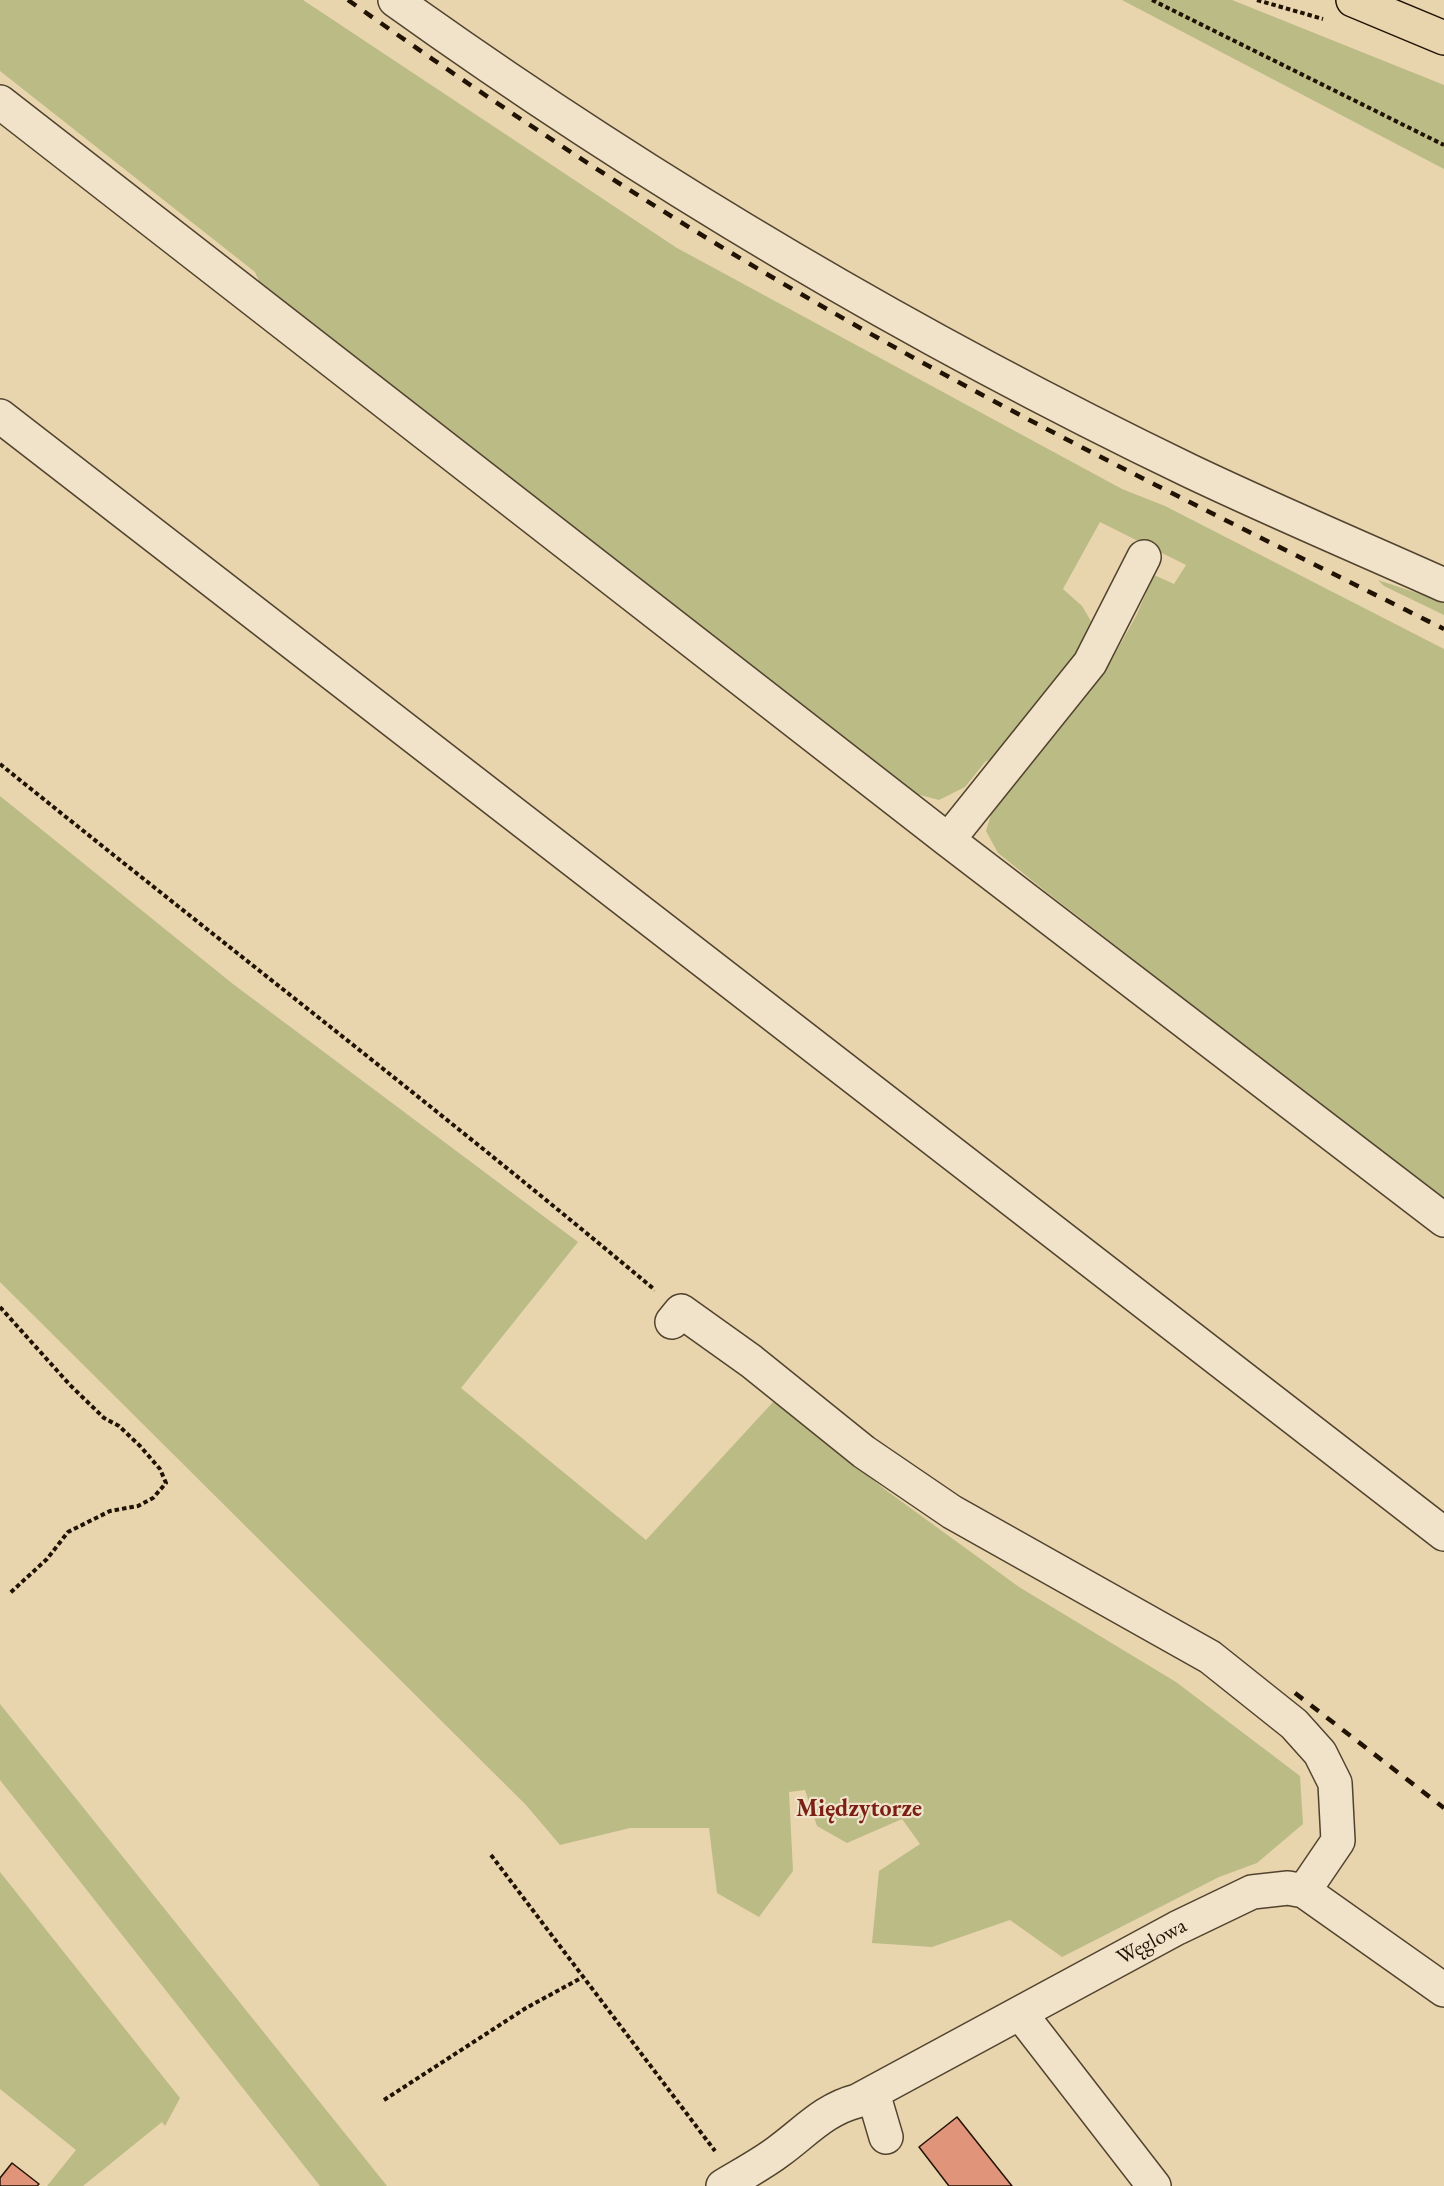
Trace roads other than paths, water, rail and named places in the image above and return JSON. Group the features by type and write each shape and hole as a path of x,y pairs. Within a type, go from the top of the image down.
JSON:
{"highway":[{"path":"1353,0 1444,38"}],"street":[{"path":"395,0 552,107 731,220 930,335 1189,470 1444,585"},
{"path":"0,102 948,840 1444,1220"},
{"path":"0,416 1444,1534"},
{"path":"948,840 1089,663 1144,557"},
{"path":"677,1317 751,1361 864,1452 952,1512 1210,1657 1294,1724 1320,1753 1335,1783 1338,1841 1304,1891 1444,1990"},
{"name":"Węglowa","path":"729,2182 778,2152 813,2122 841,2105 865,2097 1177,1928 1252,1892 1288,1888 1304,1891"},
{"path":"1020,2013 1154,2186"},
{"path":"865,2097 886,2137"}],"railway":[{"path":"348,0 571,152 685,225 801,294 1039,425 1444,629"},
{"path":"1295,1693 1444,1808"}],"district":[{"name":"Międzytorze","path":"859,1809"}]}
